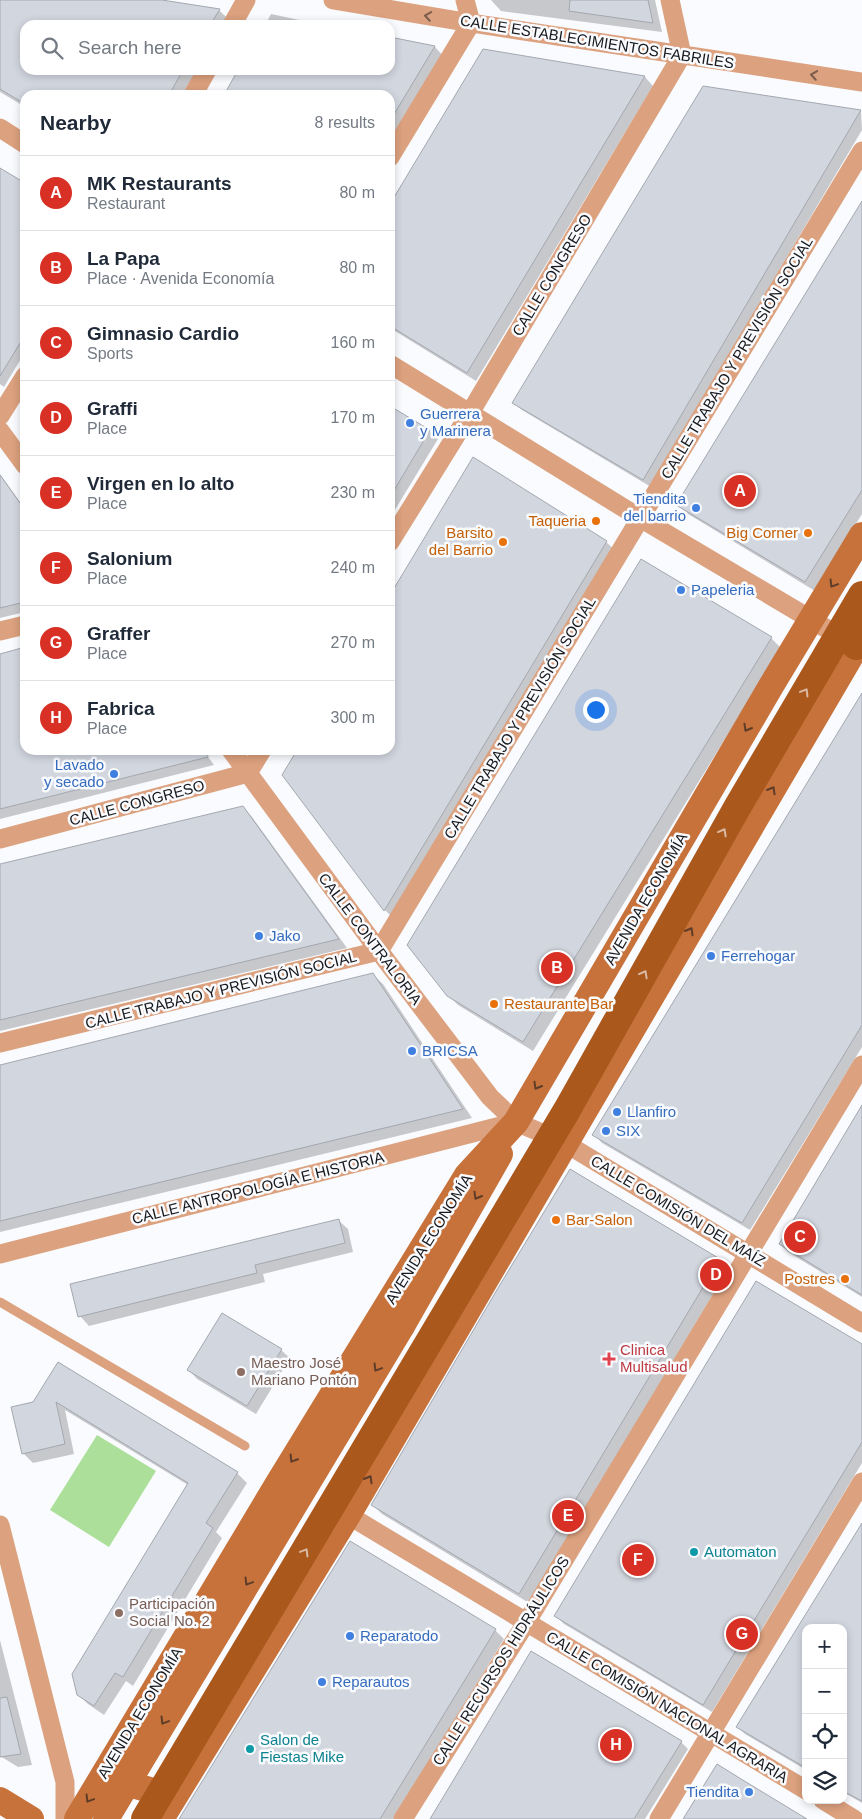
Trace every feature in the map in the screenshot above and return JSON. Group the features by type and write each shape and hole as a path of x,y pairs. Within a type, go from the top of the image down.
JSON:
{"main road":[{"name":"AVENIDA ECONOMÍA","path":"77,1819 271,1493 467,1175 516,1122 862,535"},
{"path":"145,1819 567,1110 738,806 862,595"},
{"path":"161,1819 348,1515 861,641"},
{"path":"106,1819 402,1326 490,1174 516,1122"},
{"path":"118,1750 124,1777 136,1786 153,1791 182,1784"},
{"path":"0,1800 31,1819"}],"street":[{"path":"235,20 246,0"},
{"name":"CALLE ESTABLECIMIENTOS FABRILES","path":"333,0 471,23 862,82"},
{"path":"395,149 471,23 465,0"},
{"path":"670,0 682,55"},
{"name":"CALLE CONGRESO","path":"395,534 470,413 682,55"},
{"path":"196,90 204,75"},
{"path":"0,128 20,141"},
{"name":"CALLE TRABAJO Y PREVISIÓN SOCIAL","path":"0,1043 378,951 862,150"},
{"path":"395,367 640,518 812,619 861,641"},
{"path":"0,416 20,384"},
{"path":"0,431 20,458"},
{"path":"0,631 20,626"},
{"name":"CALLE CONTRALORIA","path":"235,755 378,951 490,1097 516,1122"},
{"path":"248,773 259,755"},
{"name":"CALLE CONGRESO","path":"0,839 248,773"},
{"name":"CALLE RECURSOS HIDRÁULICOS","path":"403,1819 526,1623 862,1065"},
{"name":"CALLE COMISIÓN DEL MAÍZ","path":"516,1122 565,1143 862,1323"},
{"name":"CALLE ANTROPOLOGÍA E HISTORIA","path":"0,1254 516,1122"},
{"path":"659,1819 862,1482"},
{"name":"CALLE COMISIÓN NACIONAL AGRARIA","path":"348,1515 802,1788"},
{"path":"0,1525 64,1782 65,1819"},
{"path":"830,1804 854,1819"}],"lane":[{"path":"0,1302 245,1446"}],"green space":[{"path":"97,1435 156,1471 109,1547 50,1510"}],"building":[{"path":"0,0 162,0 220,9 213,20 20,20 20,75 180,75 172,90 20,90 20,101 0,89"},
{"path":"570,0 648,0 653,23 569,11"},
{"path":"395,38 435,46 395,113 395,90 227,90 235,75 395,75"},
{"path":"483,49 645,76 467,373 395,329 395,196"},
{"path":"703,86 861,110 643,480 512,403"},
{"path":"0,168 20,180 20,343 0,376"},
{"path":"862,201 862,490 805,582 676,505"},
{"path":"395,409 430,430 395,489"},
{"path":"473,457 607,541 384,911 282,775 294,755 395,755 395,587"},
{"path":"0,475 20,503 20,603 0,608"},
{"path":"641,559 772,637 523,1042 447,996 407,945"},
{"path":"20,648 20,755 208,755 208,757 0,809 0,654"},
{"path":"862,693 862,1025 742,1223 592,1135"},
{"path":"243,806 339,939 0,1020 0,864"},
{"path":"373,973 463,1109 0,1221 0,1065"},
{"path":"862,1105 862,1295 779,1244"},
{"path":"570,1169 720,1259 519,1594 371,1505"},
{"path":"339,1219 345,1243 255,1265 257,1273 78,1317 70,1284"},
{"path":"756,1281 862,1344 862,1442 703,1705 554,1616"},
{"path":"222,1313 282,1349 247,1406 187,1370"},
{"path":"58,1362 238,1472 206,1523 213,1528 123,1677 115,1673 94,1706 77,1695 72,1674 188,1483 56,1402 65,1444 22,1454 11,1407 33,1402"},
{"path":"862,1523 862,1801 847,1793 847,1624 802,1624 802,1766 736,1727"},
{"path":"350,1541 496,1629 380,1819 179,1819"},
{"path":"531,1651 682,1741 634,1819 430,1819"},
{"path":"7,1697 21,1754 0,1757 0,1698"},
{"path":"717,1764 746,1782 807,1819 683,1819"}],"place":[{"name":"Guerrera y Marinera","path":"410,423"},
{"name":"MK Restaurants","path":"740,491"},
{"name":"Tiendita del barrio","path":"696,508"},
{"name":"Taqueria","path":"596,521"},
{"name":"Big Corner","path":"808,533"},
{"name":"Barsito del Barrio","path":"503,542"},
{"name":"Papeleria","path":"681,590"},
{"name":"Lavado y secado","path":"114,774"},
{"name":"Jako","path":"259,936"},
{"name":"Ferrehogar","path":"711,956"},
{"name":"La Papa","path":"557,968"},
{"name":"Restaurante Bar","path":"494,1004"},
{"name":"BRICSA","path":"412,1051"},
{"name":"Llanfiro","path":"617,1112"},
{"name":"SIX","path":"606,1131"},
{"name":"Bar-Salon","path":"556,1220"},
{"name":"Gimnasio Cardio","path":"800,1237"},
{"name":"Graffi","path":"716,1275"},
{"name":"Postres","path":"845,1279"},
{"name":"Clinica Multisalud","path":"609,1359"},
{"name":"Maestro José Mariano Pontón","path":"241,1372"},
{"name":"Virgen en lo alto","path":"568,1516"},
{"name":"Automaton","path":"694,1552"},
{"name":"Salonium","path":"638,1560"},
{"name":"Participación Social No. 2","path":"119,1613"},
{"name":"Graffer","path":"742,1634"},
{"name":"Reparatodo","path":"350,1636"},
{"name":"Reparautos","path":"322,1682"},
{"name":"Fabrica","path":"616,1745"},
{"name":"Salon de Fiestas Mike","path":"250,1749"},
{"name":"Tiendita","path":"749,1792"}]}
